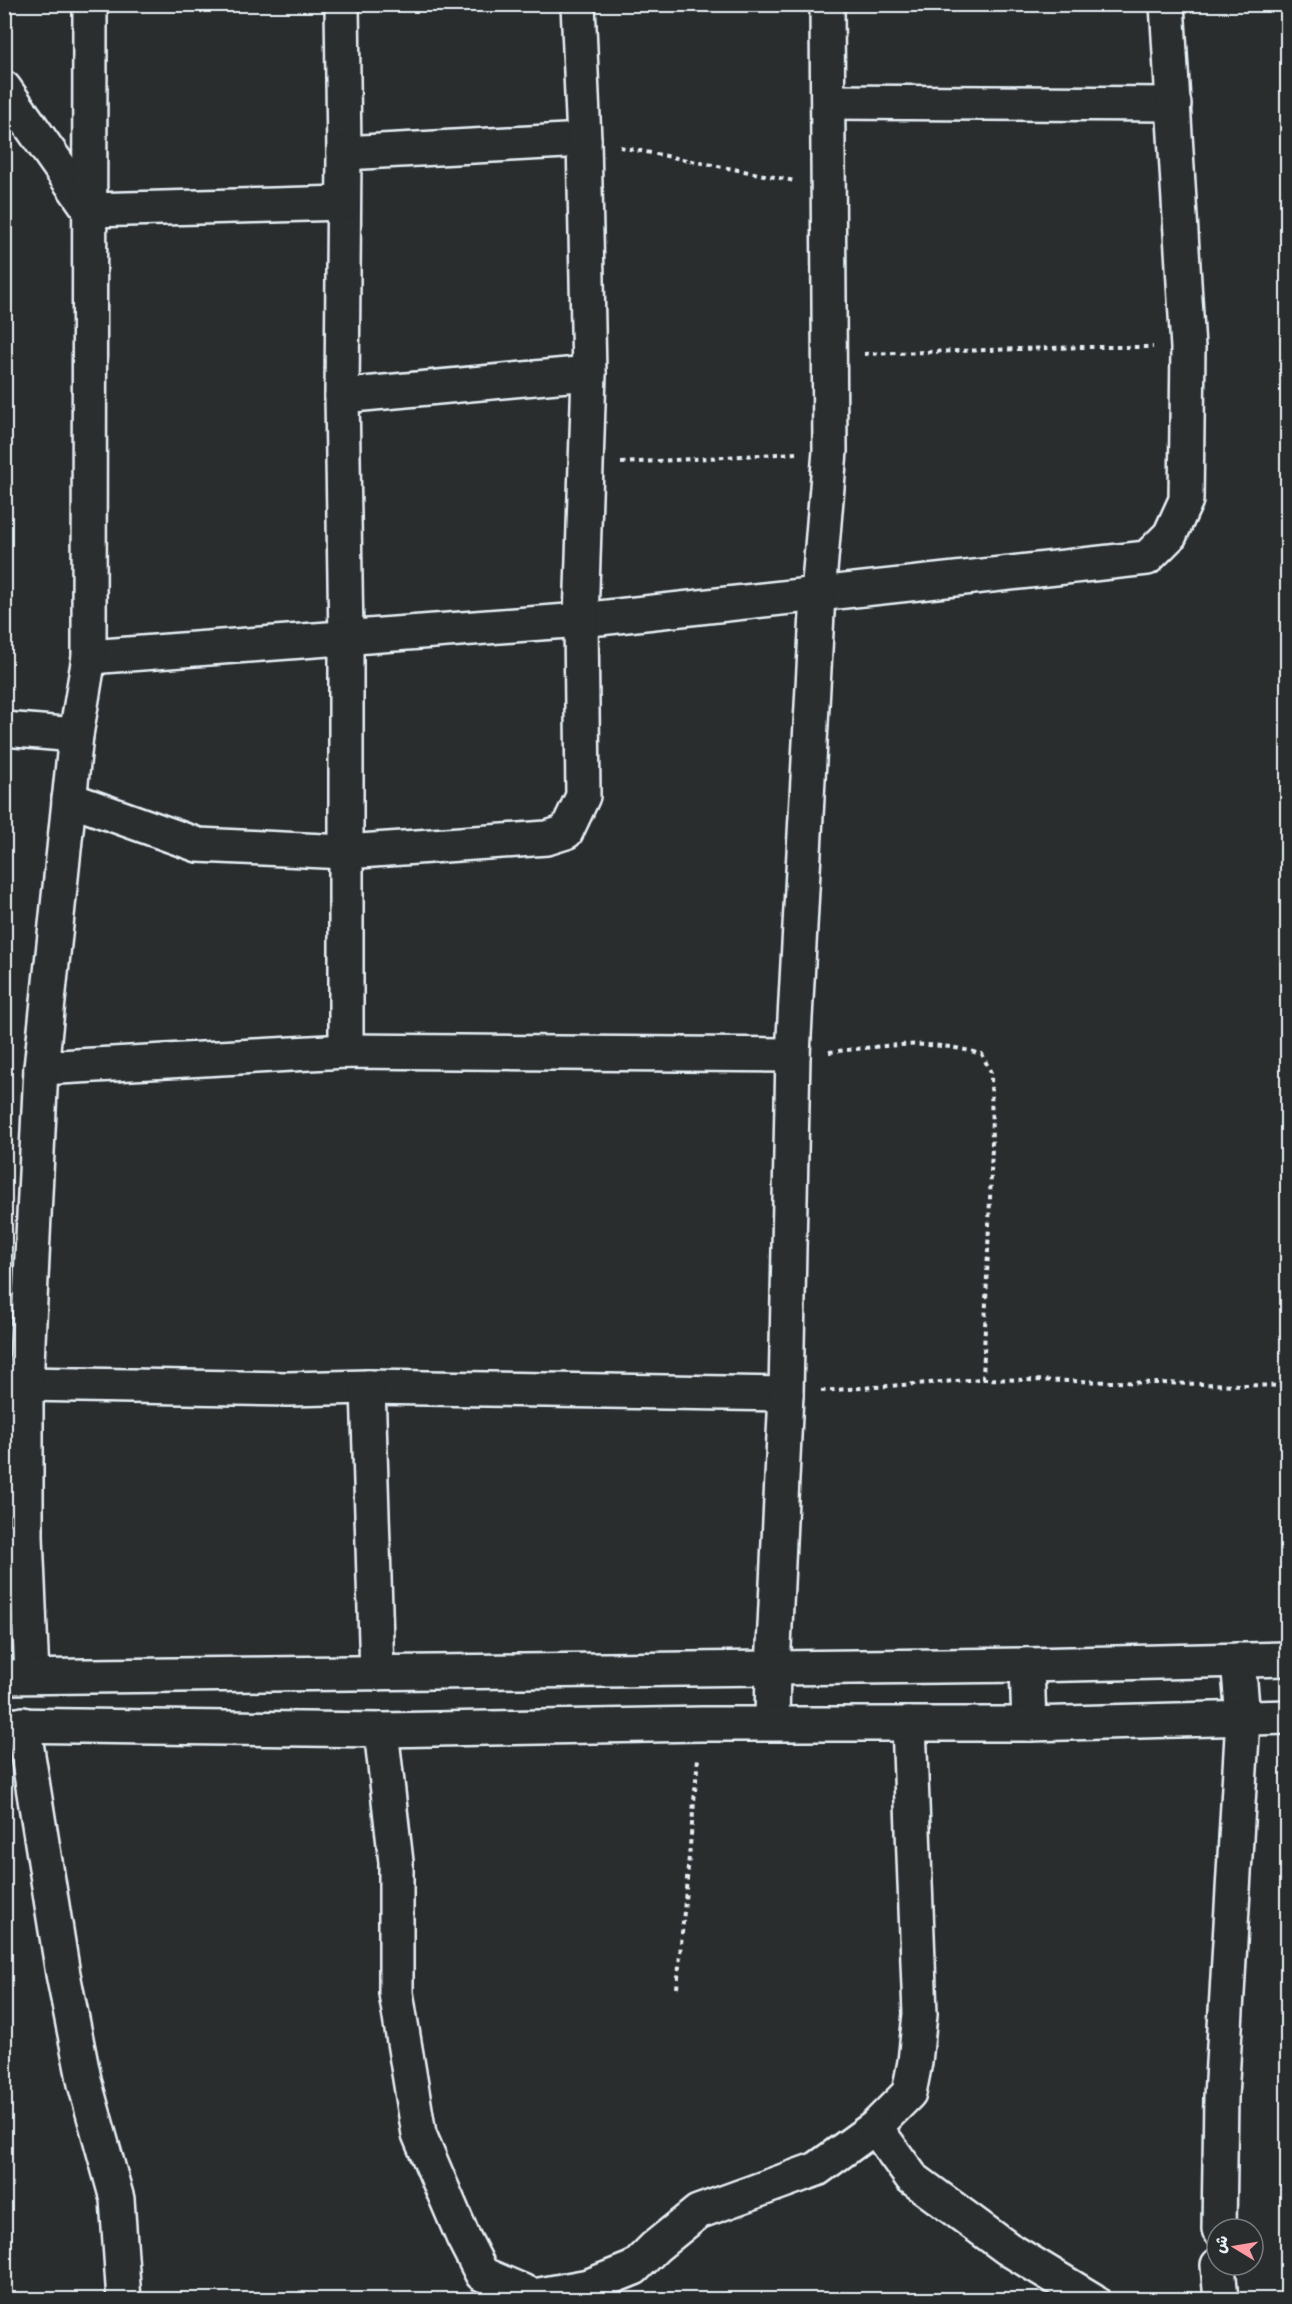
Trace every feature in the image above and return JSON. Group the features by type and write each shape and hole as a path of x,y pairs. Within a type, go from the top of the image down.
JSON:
{"street":[{"path":"90,4 89,657 76,735 41,1068 26,1384 26,1537 18,1676 1027,1665 1287,1659"},
{"path":"342,4 346,1051"},
{"path":"69,799 198,845 345,852 547,838 566,832 583,796 581,620 588,465 589,373 584,140 578,4"},
{"path":"772,1723 786,1394 793,1055 818,595 830,451 827,4"},
{"path":"89,657 581,620 1147,558 1170,535 1186,500 1188,348 1167,4"},
{"path":"4,88 90,210"},
{"path":"829,102 1174,104"},
{"path":"344,153 584,140"},
{"path":"90,210 343,203"},
{"path":"342,396 589,373"},
{"path":"4,729 76,735"},
{"path":"41,1068 346,1051 793,1055"},
{"path":"26,1384 786,1394"},
{"path":"368,1387 377,1673"},
{"path":"1219,2217 1221,2097 1243,1718 1238,1660"},
{"path":"1027,1665 1029,1724"},
{"path":"124,2300 117,2199 86,2084 14,1724 381,1730 772,1723 1029,1724 1287,1717"},
{"path":"381,1730 396,1863 396,1993 419,2134 463,2237 482,2274 533,2298 589,2286 634,2268 655,2247 698,2212 817,2169 875,2127 909,2093 920,2014 909,1724"},
{"path":"875,2127 912,2178 1007,2248 1094,2300"},
{"path":"1219,2277 1221,2300"}],"path":[{"path":"584,140 828,188"},
{"path":"830,355 1083,347 1188,348"},
{"path":"588,465 830,451"},
{"path":"793,1055 911,1043 953,1046 982,1054 991,1073 992,1116 983,1379"},
{"path":"786,1394 983,1379 1287,1386"},
{"path":"676,1988 702,1724"}]}
